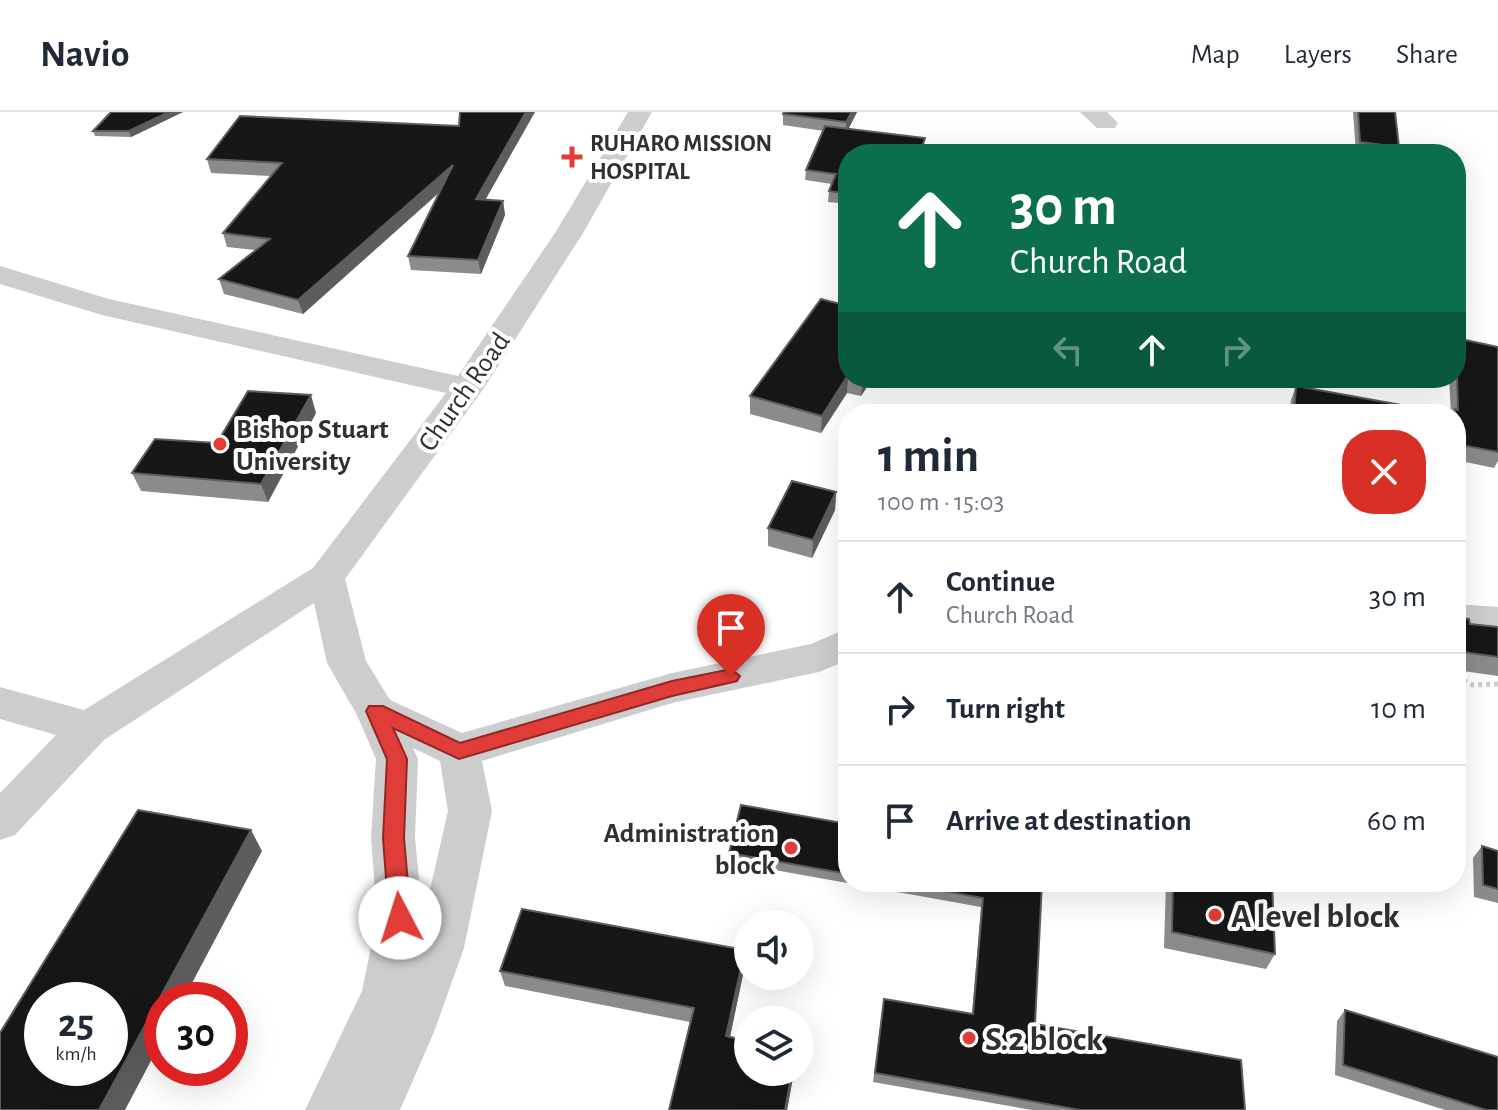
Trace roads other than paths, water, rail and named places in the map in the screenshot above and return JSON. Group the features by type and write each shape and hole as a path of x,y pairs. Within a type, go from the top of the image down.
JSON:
{"street":[{"name":"Church Road","path":"0,822 89,728 326,577 468,388 594,195 640,112"},
{"path":"0,275 102,306 468,388"},
{"path":"326,577 347,663 376,711 397,759 393,838 400,918 386,994 331,1110"},
{"path":"1466,619 1498,621"},
{"path":"376,711 459,751 672,688 819,657 838,648"},
{"path":"0,703 89,728"},
{"path":"374,1110 409,1032 440,948 470,811 459,751"}],"place":[{"name":"RUHARO MISSION HOSPITAL","path":"572,157"},
{"name":"Bishop Stuart University","path":"220,444"},
{"name":"Administration block","path":"791,848"},
{"name":"A level block","path":"1215,915"},
{"name":"S.2 block","path":"969,1038"}]}
